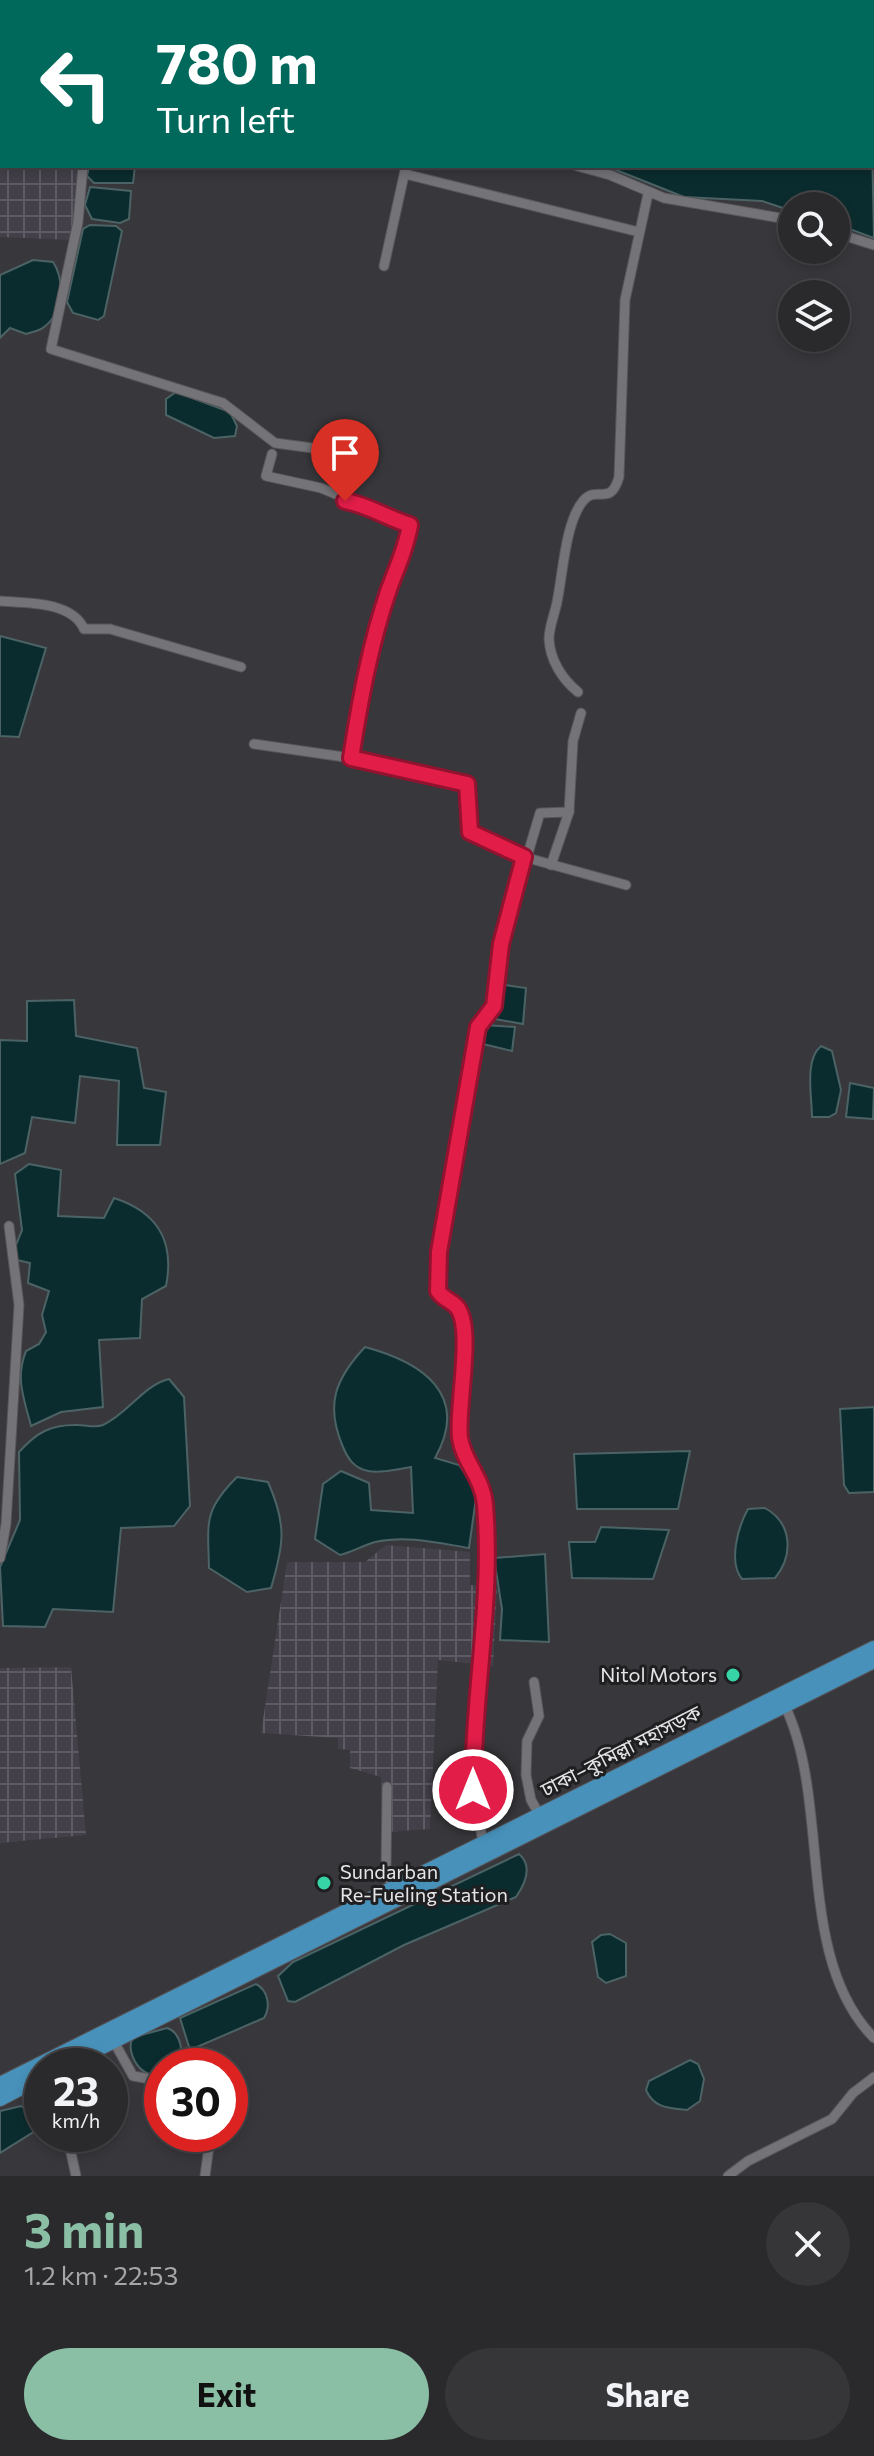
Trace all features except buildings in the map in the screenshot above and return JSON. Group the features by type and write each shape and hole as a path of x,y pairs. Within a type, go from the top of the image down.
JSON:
{"highway":[{"name":"ঢাকা–কুমিল্লা মহাসড়ক","path":"0,2084 874,1648"},
{"name":"ঢাকা–কুমিল্লা মহাসড়ক","path":"98,2048 874,1661"},
{"path":"0,2099 24,2086"}],"street":[{"path":"83,168 78,222 51,349 223,403 275,443 343,452"},
{"path":"584,168 610,175 648,194 703,207 778,218"},
{"path":"384,266 406,170 639,232"},
{"path":"578,692 558,670 549,638 567,540 582,502 591,495 608,495 615,491 619,477 625,300 648,194"},
{"path":"850,237 874,245"},
{"path":"272,454 266,476 321,488 410,525 405,555 390,588 363,683 351,758"},
{"path":"0,601 43,604 63,610 81,622 84,629 110,629 241,667"},
{"path":"551,865 569,812 573,741 581,713"},
{"path":"254,744 351,758 467,784 470,832 524,857 626,885"},
{"path":"483,1842 473,1790 473,1726 487,1608 485,1503 482,1484 460,1440 465,1325 456,1306 438,1291 439,1252 478,1027 494,1006 501,944 524,857 540,813 569,812"},
{"path":"0,1558 6,1524 19,1305 9,1226"},
{"path":"534,1682 539,1716 527,1741 526,1775 531,1800 539,1814"},
{"path":"785,1706 801,1751 828,1947 841,1985 864,2028 874,2038"},
{"path":"387,1787 386,1870 392,1887"},
{"path":"113,2040 133,2076 144,2078"},
{"path":"728,2176 759,2155 832,2119 853,2093 874,2077"},
{"path":"71,2152 76,2176"},
{"path":"205,2176 208,2152"}],"shaded area":[{"path":"0,168 83,168 76,233 70,240 0,237"},
{"path":"386,1545 470,1552 470,1585 497,1588 493,1666 438,1660 430,1829 385,1832 381,1777 350,1768 350,1750 338,1749 338,1738 261,1733 287,1562 365,1562"},
{"path":"71,1667 86,1835 0,1843 0,1668"}],"water":[{"path":"89,168 135,168 133,183 94,183 87,176"},
{"path":"611,168 873,168 874,238 850,229 850,192 778,192 778,206 762,201 684,197"},
{"path":"90,187 131,191 129,219 120,223 92,219 85,205"},
{"path":"90,225 116,226 122,231 104,316 98,320 73,313 67,302 83,229"},
{"path":"33,260 53,262 57,269 60,296 55,313 40,330 26,334 10,328 0,338 0,275"},
{"path":"176,392 230,412 237,426 235,436 214,438 166,415 166,399"},
{"path":"0,636 46,648 19,737 0,736"},
{"path":"498,984 526,988 523,1024 495,1019"},
{"path":"74,1000 76,1036 137,1048 144,1088 166,1092 160,1145 117,1145 119,1081 80,1076 75,1123 32,1117 25,1153 0,1164 0,1040 27,1041 27,1001"},
{"path":"485,1025 515,1027 512,1051 483,1044"},
{"path":"821,1046 832,1051 841,1090 836,1113 829,1117 812,1117 812,1060"},
{"path":"850,1083 874,1088 873,1119 846,1117"},
{"path":"29,1164 61,1170 58,1216 104,1218 114,1198 142,1211 152,1220 160,1230 168,1255 166,1286 142,1299 140,1338 99,1340 103,1407 61,1412 31,1426 21,1370 26,1351 39,1344 46,1332 42,1315 49,1291 28,1283 30,1263 17,1260 14,1250 22,1230 15,1174"},
{"path":"365,1347 386,1353 421,1372 434,1384 443,1399 447,1416 445,1435 435,1458 459,1465 477,1491 469,1548 399,1539 375,1542 340,1555 315,1539 323,1484 341,1471 369,1483 371,1510 413,1513 411,1467 378,1472 359,1468 347,1455 338,1432 334,1405 336,1393 346,1370"},
{"path":"169,1379 184,1397 190,1506 174,1526 121,1528 113,1612 53,1609 45,1627 3,1626 0,1567 20,1520 19,1452 38,1435 52,1428 103,1425 151,1387"},
{"path":"874,1407 874,1492 849,1493 844,1485 840,1409"},
{"path":"690,1451 678,1509 577,1509 574,1454"},
{"path":"237,1477 268,1482 274,1497 282,1535 271,1588 247,1592 209,1568 210,1518 218,1499"},
{"path":"765,1508 781,1522 785,1531 785,1559 775,1578 742,1579 735,1554 741,1525 748,1509"},
{"path":"601,1527 669,1530 653,1579 572,1578 569,1542 595,1542"},
{"path":"545,1554 549,1642 500,1640 502,1609 494,1558"},
{"path":"519,1854 527,1869 525,1881 516,1897 404,1945 295,2002 288,2001 278,1976 293,1962"},
{"path":"610,1934 626,1943 626,1976 606,1983 598,1977 592,1942 601,1935"},
{"path":"256,1984 267,1999 264,2018 195,2048 189,2048 180,2018"},
{"path":"167,2028 179,2039 181,2048 144,2048 144,2071 131,2052 134,2037"},
{"path":"690,2060 698,2064 704,2079 700,2101 687,2110 657,2104 646,2090 649,2081"},
{"path":"21,2106 24,2108 24,2138 0,2153 0,2111"}],"place":[{"name":"Nitol Motors","path":"733,1675"},
{"name":"Sundarban Re-Fueling Station","path":"324,1883"}],"route":[{"path":"345,501 365,505 380,516 410,525 405,555 390,588 363,683 351,758 467,784 470,832 524,857 501,944 494,1006 478,1027 439,1252 438,1291 443,1299 456,1306 465,1325 460,1440 482,1484 485,1503 487,1608 473,1726 473,1790"}]}
